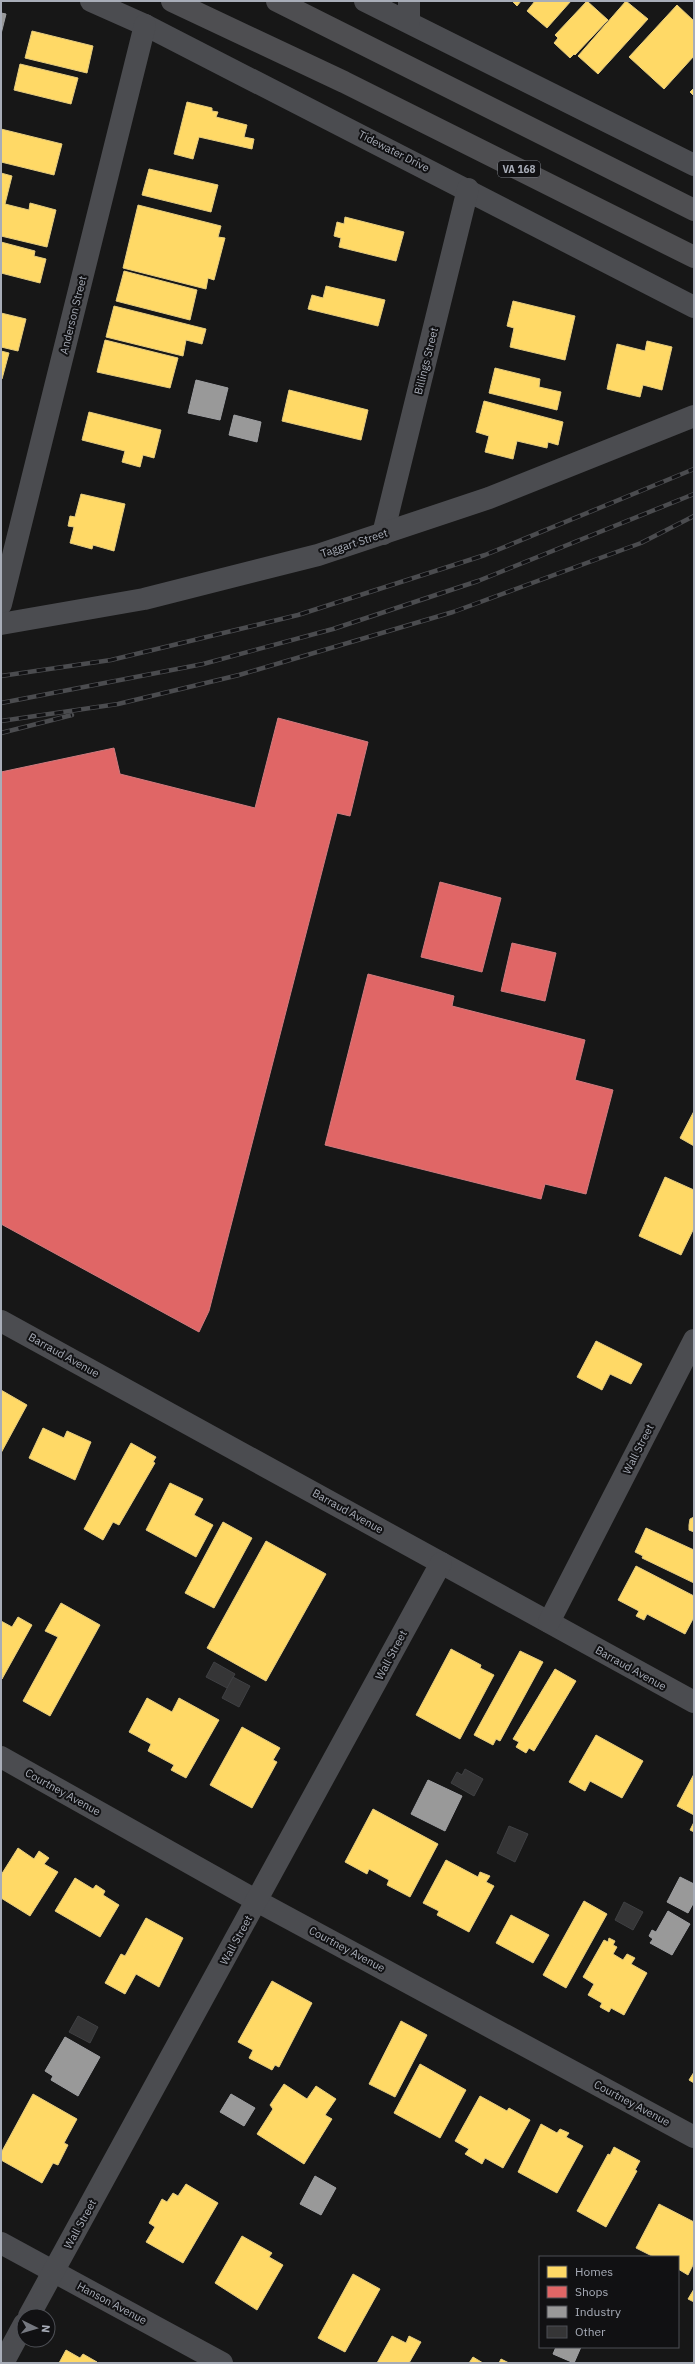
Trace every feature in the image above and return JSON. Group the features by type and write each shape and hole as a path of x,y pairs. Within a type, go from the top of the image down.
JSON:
{"highway":[{"name":"VA 168","path":"172,1 344,82 694,257"},
{"path":"277,1 694,210"}],"street":[{"name":"Tidewater Drive","path":"91,1 145,25 468,189 694,307"},
{"path":"365,1 409,12 694,165"},
{"name":"Anderson Street","path":"1,604 145,25"},
{"name":"Billings Street","path":"383,534 468,189"},
{"name":"Taggart Street","path":"1,624 144,599 318,555 489,498 694,416"},
{"name":"Barraud Avenue","path":"1,1321 694,1702"},
{"name":"Wall Street","path":"549,1622 693,1344"},
{"name":"Wall Street","path":"32,2308 258,1901 441,1563"},
{"name":"Courtney Avenue","path":"1,1757 258,1901 694,2137"},
{"name":"Hanson Avenue","path":"1,2243 222,2363"},
{"path":"3,2363 16,2339"}],"building: Homes":[{"path":"512,1 521,1 517,6"},
{"path":"535,1 571,1 547,28 527,11"},
{"path":"587,1 608,20 575,55 574,54 570,58 554,43 558,38 555,35"},
{"path":"626,1 648,19 598,74 578,56"},
{"path":"677,5 694,21 694,56 664,89 629,57"},
{"path":"32,31 93,46 87,73 25,58"},
{"path":"20,64 78,78 71,104 14,90"},
{"path":"694,88 694,96 690,92"},
{"path":"187,102 212,108 212,111 218,112 216,117 247,125 244,137 254,139 252,149 199,137 193,159 174,154"},
{"path":"1,129 62,144 54,175 1,162"},
{"path":"149,169 218,185 211,212 142,195"},
{"path":"1,173 12,176 5,204 29,210 30,203 56,210 47,247 1,236"},
{"path":"138,205 221,226 218,237 225,238 214,280 208,278 206,289 123,268"},
{"path":"345,217 404,232 396,261 339,247 341,238 334,236 337,222 344,224"},
{"path":"1,242 35,251 34,256 46,259 40,283 1,273"},
{"path":"124,271 197,290 190,320 116,301"},
{"path":"326,286 385,300 378,326 308,309 312,295 323,298"},
{"path":"513,301 575,316 565,360 510,347 514,328 507,326"},
{"path":"114,306 206,329 202,344 186,340 183,356 106,337"},
{"path":"1,313 26,319 18,351 1,347"},
{"path":"105,340 178,358 170,388 97,372"},
{"path":"647,341 672,347 662,390 643,385 640,397 607,389 617,344 645,351"},
{"path":"1,351 9,353 2,379 1,379"},
{"path":"495,368 540,379 539,387 561,392 557,410 489,393"},
{"path":"289,390 368,410 361,440 282,421"},
{"path":"484,401 563,422 558,445 548,442 547,448 517,441 513,459 485,452 489,436 476,432"},
{"path":"89,412 161,430 154,458 143,455 140,467 122,462 125,451 82,440"},
{"path":"81,494 125,504 114,551 93,545 92,549 70,543 74,527 68,526 70,516 75,517"},
{"path":"694,1111 694,1146 680,1138"},
{"path":"665,1177 694,1190 694,1228 681,1255 639,1236"},
{"path":"596,1341 642,1364 631,1384 610,1374 602,1390 577,1377"},
{"path":"1,1390 27,1405 1,1453"},
{"path":"43,1428 64,1438 67,1431 91,1442 75,1480 29,1458"},
{"path":"131,1443 156,1457 153,1462 155,1463 119,1525 113,1522 103,1540 84,1529"},
{"path":"170,1483 203,1499 194,1515 213,1525 196,1557 146,1530"},
{"path":"694,1517 694,1532 689,1530 689,1525 690,1519"},
{"path":"223,1522 252,1538 214,1608 185,1593"},
{"path":"646,1528 694,1550 694,1583 642,1558 643,1556 635,1552"},
{"path":"266,1541 326,1574 266,1681 207,1648"},
{"path":"636,1566 694,1596 694,1617 685,1634 647,1614 644,1620 636,1616 639,1611 618,1600"},
{"path":"61,1603 100,1625 50,1716 23,1701 58,1637 45,1631"},
{"path":"18,1617 32,1625 2,1679 1,1621 12,1627"},
{"path":"451,1649 481,1665 480,1668 494,1675 460,1739 416,1715"},
{"path":"520,1651 543,1662 500,1741 496,1739 493,1745 474,1735"},
{"path":"555,1669 576,1681 534,1751 529,1748 526,1753 516,1747 519,1742 513,1739"},
{"path":"147,1698 172,1712 179,1698 219,1720 186,1778 171,1770 174,1765 148,1751 151,1744 129,1732"},
{"path":"242,1727 280,1748 273,1760 277,1762 252,1808 210,1785"},
{"path":"596,1735 643,1761 622,1798 590,1781 585,1791 569,1782"},
{"path":"694,1774 694,1815 677,1806"},
{"path":"373,1809 438,1844 410,1897 387,1885 389,1880 369,1869 367,1874 345,1862"},
{"path":"694,1822 694,1832 690,1830"},
{"path":"18,1848 34,1859 39,1851 49,1858 44,1864 58,1872 30,1916 1,1898 1,1875"},
{"path":"446,1860 478,1877 480,1872 490,1876 486,1882 494,1886 469,1932 437,1915 439,1911 423,1903"},
{"path":"75,1878 93,1889 96,1885 105,1891 103,1895 119,1905 100,1937 55,1911"},
{"path":"584,1901 607,1914 566,1988 543,1975"},
{"path":"511,1915 549,1935 533,1963 496,1943"},
{"path":"146,1918 183,1938 159,1987 136,1974 125,1994 105,1983 121,1954 125,1956"},
{"path":"609,1938 615,1941 613,1945 617,1947 613,1954 623,1960 627,1954 635,1958 631,1964 647,1973 624,2015 611,2008 609,2012 600,2007 602,2003 588,1995 594,1984 583,1977 604,1940 608,1942"},
{"path":"272,1981 312,2003 279,2067 275,2065 272,2070 249,2058 253,2050 238,2042"},
{"path":"401,2021 427,2035 395,2097 369,2084"},
{"path":"420,2064 466,2090 440,2138 394,2113"},
{"path":"694,2072 694,2083 689,2080"},
{"path":"284,2084 307,2099 316,2086 336,2099 325,2115 332,2119 304,2164 257,2134 273,2109 270,2105"},
{"path":"33,2094 77,2119 64,2143 68,2145 58,2165 53,2163 42,2183 1,2160 1,2153"},
{"path":"480,2096 507,2111 509,2108 530,2120 503,2168 485,2158 482,2164 465,2154 469,2149 455,2141"},
{"path":"541,2124 557,2133 560,2129 569,2133 566,2137 583,2146 557,2193 518,2172"},
{"path":"614,2147 640,2161 635,2170 637,2171 606,2227 577,2211 608,2154 610,2155"},
{"path":"186,2184 218,2203 183,2263 146,2242 155,2227 149,2223 162,2199 167,2202 173,2193 178,2196"},
{"path":"659,2204 694,2222 694,2263 688,2275 679,2270 679,2256 652,2256 636,2248"},
{"path":"242,2236 272,2253 269,2257 283,2265 257,2310 215,2283"},
{"path":"353,2274 380,2289 345,2352 318,2338"},
{"path":"694,2289 694,2302 688,2299"},
{"path":"392,2336 406,2343 409,2336 421,2342 409,2363 377,2363"},
{"path":"66,2350 80,2358 83,2354 97,2362 59,2363"},
{"path":"473,2357 483,2363 469,2363"},
{"path":"501,2359 509,2363 499,2363"}],"building: Shops":[{"path":"278,718 368,742 350,816 337,813 209,1311 199,1332 1,1224 1,772 114,748 120,774 255,808"},
{"path":"440,882 501,898 482,972 421,957"},
{"path":"512,943 556,953 545,1001 501,991"},
{"path":"368,974 454,996 452,1006 585,1040 575,1080 613,1090 586,1194 545,1184 541,1199 325,1145"}],"building: Industry":[{"path":"1,13 6,14 1,34"},
{"path":"196,380 228,388 220,420 188,413"},
{"path":"234,415 261,422 257,442 229,435"},
{"path":"428,1780 462,1796 445,1831 411,1814"},
{"path":"680,1877 694,1884 694,1902 688,1913 667,1902"},
{"path":"668,1911 690,1924 672,1955 650,1943 653,1939 649,1936 652,1930 656,1932"},
{"path":"65,2037 100,2057 78,2096 51,2080 53,2076 45,2071"},
{"path":"231,2094 255,2108 244,2126 220,2112"},
{"path":"315,2176 336,2188 321,2215 300,2204"},
{"path":"556,2348 581,2348 574,2363 553,2354"}],"building: Other":[{"path":"214,1662 235,1674 227,1688 206,1677"},
{"path":"233,1677 250,1686 239,1707 222,1698"},
{"path":"465,1769 483,1779 474,1796 451,1783 457,1772 462,1775"},
{"path":"509,1826 528,1834 515,1862 497,1853"},
{"path":"624,1902 643,1912 633,1930 615,1920"},
{"path":"78,2016 98,2027 90,2043 69,2032"}],"railway":[{"path":"1,676 111,660 298,615 485,555 694,469"},
{"path":"1,703 203,664 333,629 478,581 694,494"},
{"path":"1,721 118,704 239,675 453,612 641,543 694,516"},
{"path":"1,733 72,715"}]}
